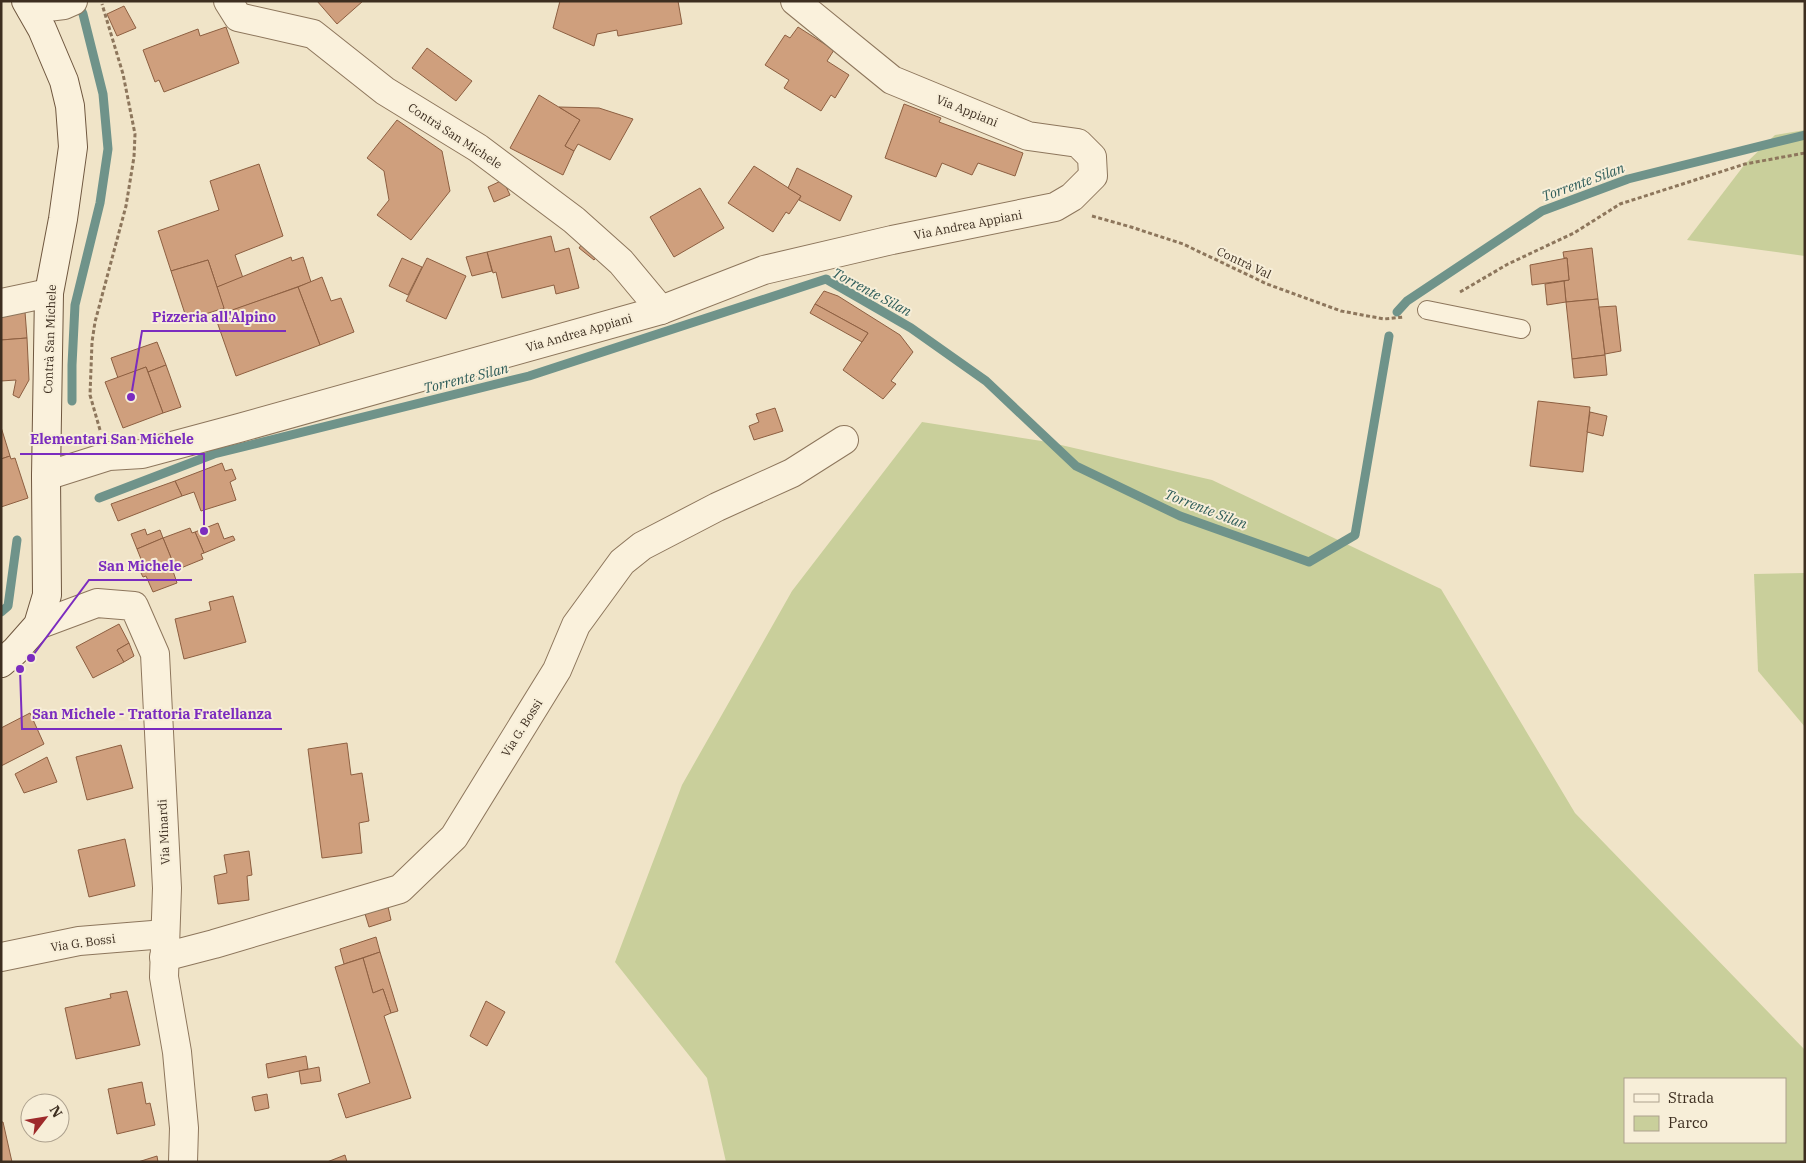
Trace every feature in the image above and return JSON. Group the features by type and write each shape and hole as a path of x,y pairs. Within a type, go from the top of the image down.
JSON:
{"street":[{"name":"Contrà San Michele","path":"228,1 238,16 313,34 385,91 478,148 574,220 608,250 621,262 661,310"},
{"name":"Via Appiani","path":"795,1 892,80 1028,136 1078,143 1092,157 1093,176 1072,197 1055,207"},
{"name":"Contrà San Michele","path":"1,663 15,651 38,625 47,595 46,476 49,293 63,219 73,147 70,106 64,81 31,4 68,3"},
{"name":"Via Andrea Appiani","path":"46,476 109,456 142,454 239,428 661,310 764,270 892,240 1055,207"},
{"path":"1,303 49,293"},
{"name":"Via G. Bossi","path":"1,957 79,941 165,945 214,944 400,889 454,837 557,670 576,625 622,562 642,546 717,507 792,473 844,440"},
{"name":"Via Minardi","path":"38,625 96,603 134,606 154,654 167,888 164,977 177,1052 184,1128 183,1162"}],"lane":[{"path":"1427,310 1521,329"}],"path":[{"path":"101,1 123,74 135,134 126,206 95,322 90,369 90,395 103,438"},
{"name":"Contrà Val","path":"1055,207 1131,226 1183,244 1267,284 1341,311 1384,319 1412,316 1427,310 1508,264 1574,233 1620,204 1745,164 1805,153"}],"green space":[{"path":"1805,130 1805,256 1687,240 1745,164 1775,135"},
{"path":"922,422 1048,442 1212,480 1441,589 1575,813 1805,1050 1805,1162 726,1162 707,1078 615,962 682,785 792,591"},
{"path":"1805,573 1805,727 1758,671 1754,574"}],"building":[{"path":"317,1 363,1 337,24"},
{"path":"560,1 678,1 682,24 618,36 617,30 597,34 594,46 553,28"},
{"path":"124,6 136,28 117,36 107,14"},
{"path":"226,27 239,63 164,92 159,80 155,82 143,50 198,29 200,36"},
{"path":"798,27 834,50 827,61 849,75 835,98 831,95 821,111 784,88 789,80 765,65 785,35 790,38"},
{"path":"427,48 472,81 456,101 412,68"},
{"path":"539,95 580,120 565,146 574,151 563,175 510,148"},
{"path":"904,104 941,118 939,122 1023,153 1015,176 978,163 972,175 942,163 936,177 885,158"},
{"path":"559,107 599,108 633,119 610,160 578,144 574,151 565,146 580,120"},
{"path":"397,120 442,151 450,191 411,240 377,215 389,200 384,171 367,158"},
{"path":"259,164 283,236 235,255 243,278 217,287 208,260 171,271 158,231 219,210 210,181"},
{"path":"754,166 801,196 789,214 786,212 773,232 728,203"},
{"path":"797,168 852,196 840,221 799,200 801,196 788,188"},
{"path":"503,180 510,195 494,202 488,187"},
{"path":"700,188 724,228 674,257 650,217"},
{"path":"551,236 555,252 569,248 579,288 556,294 554,285 502,298 496,272 493,273 487,252"},
{"path":"587,237 603,249 594,260 579,248"},
{"path":"1592,248 1598,299 1566,302 1564,281 1569,280 1567,258 1564,258 1563,252"},
{"path":"487,252 492,271 472,276 466,257"},
{"path":"291,257 292,261 303,257 311,282 225,313 217,287"},
{"path":"402,258 422,267 408,295 389,286"},
{"path":"427,258 466,276 446,319 406,301"},
{"path":"1567,258 1569,280 1532,285 1530,265"},
{"path":"208,260 224,308 187,320 171,271"},
{"path":"322,277 331,301 341,298 354,332 320,345 298,287"},
{"path":"1564,281 1566,302 1547,305 1545,284"},
{"path":"298,287 320,345 236,376 215,316"},
{"path":"824,291 838,296 900,335 913,352 891,381 896,384 883,399 843,370 868,333 815,304"},
{"path":"1598,299 1605,355 1572,359 1566,302"},
{"path":"815,304 868,333 862,342 810,313"},
{"path":"1616,306 1621,351 1605,354 1599,307"},
{"path":"25,312 27,338 1,340 1,315"},
{"path":"27,338 29,380 19,398 13,395 16,380 1,381 1,340"},
{"path":"157,342 166,365 148,372 146,367 118,378 111,358"},
{"path":"1605,355 1607,375 1574,378 1572,359"},
{"path":"166,365 181,407 163,413 148,372"},
{"path":"146,367 163,413 123,428 105,382"},
{"path":"1538,401 1590,407 1583,472 1530,466"},
{"path":"775,408 783,431 754,440 749,426 759,422 756,414"},
{"path":"1590,412 1607,416 1603,436 1587,432"},
{"path":"1,427 10,456 1,459"},
{"path":"10,456 11,459 15,458 28,498 1,507 1,459"},
{"path":"222,463 225,471 232,469 236,479 230,482 236,500 201,511 194,492 182,496 175,481"},
{"path":"175,481 182,496 118,521 111,504"},
{"path":"218,523 224,539 233,536 235,540 204,553 195,532"},
{"path":"190,528 192,533 195,532 204,553 201,554 203,559 176,570 163,538"},
{"path":"145,529 147,535 160,530 163,538 137,549 131,534"},
{"path":"163,538 176,570 173,571 177,583 153,592 146,576 143,577 138,567 143,564 137,549"},
{"path":"233,596 246,642 184,659 175,619 211,610 209,602"},
{"path":"119,624 129,643 117,650 124,662 93,678 76,647"},
{"path":"129,643 134,656 124,662 117,650"},
{"path":"30,713 44,744 1,766 1,728"},
{"path":"347,743 351,775 362,773 369,821 359,823 362,853 322,858 308,749"},
{"path":"121,745 133,788 87,800 76,757"},
{"path":"47,757 57,782 24,793 15,774"},
{"path":"125,839 135,886 89,897 78,850"},
{"path":"249,851 252,875 247,876 249,900 218,904 214,876 227,873 224,855"},
{"path":"386,898 391,920 369,927 362,904"},
{"path":"376,937 380,952 344,964 340,949"},
{"path":"380,952 398,1011 391,1013 383,989 373,993 363,958"},
{"path":"363,958 373,993 383,989 391,1013 384,1016 411,1098 346,1118 338,1094 370,1083 335,967"},
{"path":"127,991 140,1045 76,1059 65,1008 111,998 110,994"},
{"path":"486,1001 505,1012 487,1046 470,1036"},
{"path":"306,1056 308,1069 268,1078 266,1064"},
{"path":"319,1067 321,1081 301,1084 299,1071"},
{"path":"142,1082 146,1104 150,1103 155,1125 117,1134 108,1089"},
{"path":"267,1094 269,1108 255,1111 252,1097"},
{"path":"1,1122 3,1122 12,1162 1,1162"},
{"path":"345,1155 347,1162 327,1162"},
{"path":"157,1156 158,1162 138,1162"}],"waterway":[{"path":"72,401 75,305 100,203 108,149 103,94 83,14 77,1"},
{"name":"Torrente Silan","path":"1397,312 1407,301 1542,211 1628,179 1805,135"},
{"name":"Torrente Silan","path":"99,498 214,454 529,376 826,279 911,328 986,381 1076,466 1180,516 1309,562 1355,535 1389,336"},
{"name":"Torrente Silan","path":"1,612 8,606 17,540"}],"place":[{"name":"Pizzeria all'Alpino","path":"131,397"},
{"name":"Elementari San Michele","path":"204,531"},
{"name":"San Michele","path":"31,658"},
{"name":"San Michele - Trattoria Fratellanza","path":"20,669"}]}
